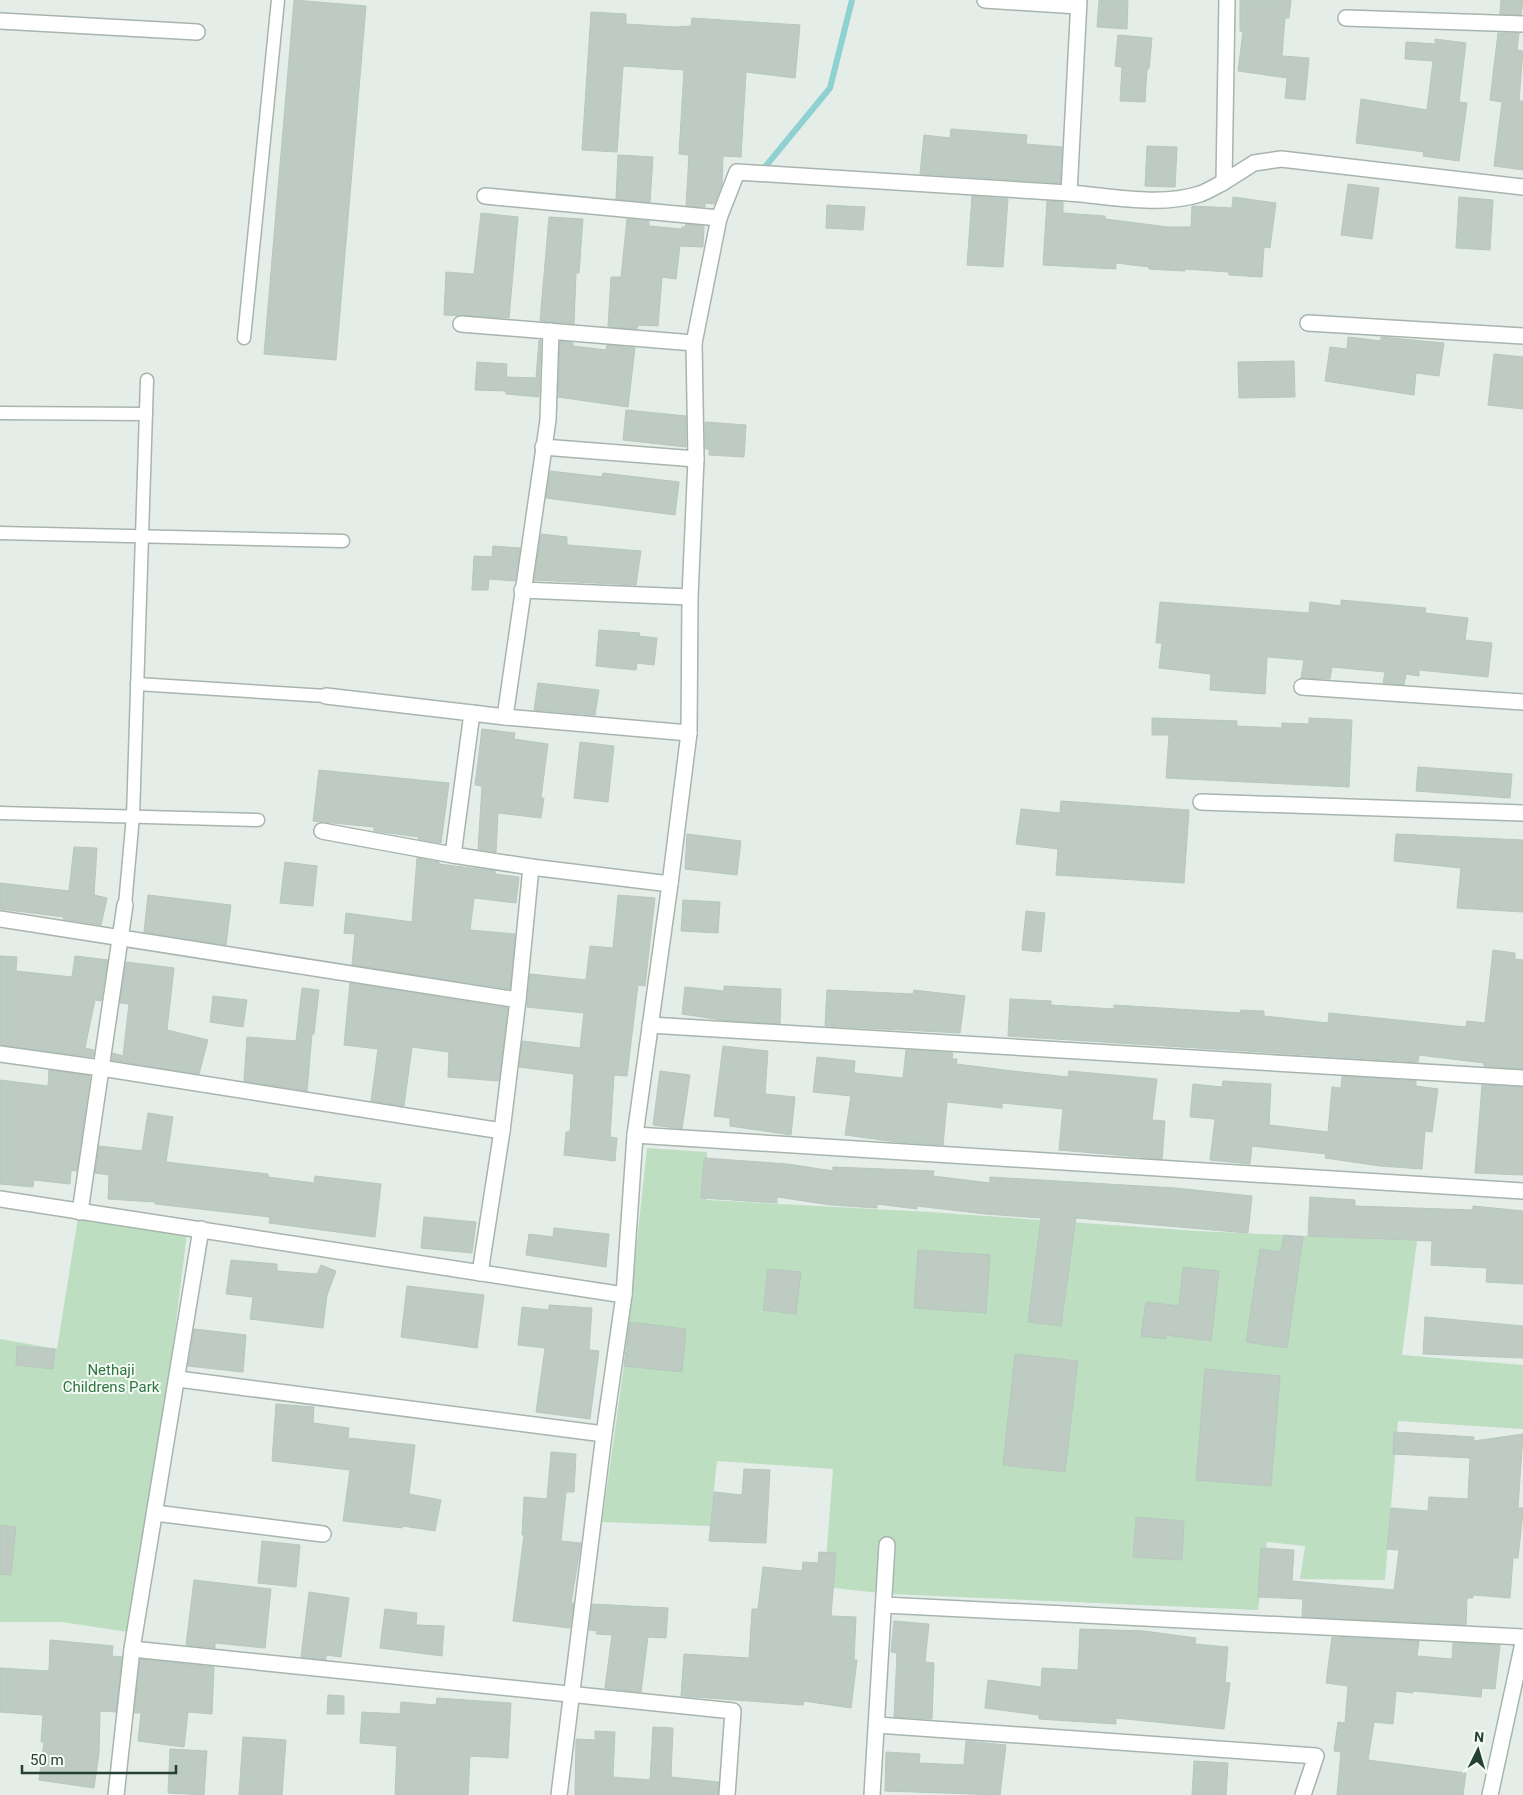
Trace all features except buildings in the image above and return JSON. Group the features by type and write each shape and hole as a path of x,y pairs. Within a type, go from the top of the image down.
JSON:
{"street":[{"path":"985,0 1078,3 1069,193"},
{"path":"1224,182 1228,0"},
{"path":"1346,18 1523,24"},
{"path":"0,21 197,32"},
{"path":"559,1795 604,1434 624,1295 635,1136 689,734 690,597 696,459 694,343 719,218 737,172 1142,199 1175,198 1200,194 1254,164 1281,159 1523,187"},
{"path":"485,196 719,218"},
{"path":"1308,323 1523,336"},
{"path":"461,324 694,343"},
{"path":"505,717 548,420 552,331"},
{"path":"543,447 696,459"},
{"path":"522,590 690,597"},
{"path":"1302,687 1523,702"},
{"path":"326,696 472,714 689,734"},
{"path":"453,855 472,714"},
{"path":"1201,802 1523,814"},
{"path":"322,831 531,867 670,884"},
{"path":"480,1273 502,1131 518,1000 531,867"},
{"path":"80,1212 122,938 125,905"},
{"path":"0,919 518,1000"},
{"path":"650,1025 1523,1078"},
{"path":"0,1054 502,1131"},
{"path":"635,1136 1523,1191"},
{"path":"0,1199 624,1295"},
{"path":"116,1795 132,1649 178,1380 201,1229"},
{"path":"178,1380 604,1434"},
{"path":"155,1514 323,1534"},
{"path":"872,1795 887,1545"},
{"path":"884,1605 1523,1637"},
{"path":"1490,1795 1523,1643"},
{"path":"132,1649 733,1711 727,1795"},
{"path":"877,1725 1316,1756 1303,1795"}],"lane":[{"path":"244,338 278,0"},
{"path":"125,905 133,816 147,380"},
{"path":"0,413 146,414"},
{"path":"0,533 343,541"},
{"path":"137,684 326,696"},
{"path":"0,812 258,820"}],"green space":[{"path":"647,1148 707,1152 707,1200 929,1212 1197,1231 1417,1241 1402,1355 1523,1365 1523,1429 1398,1421 1385,1580 1300,1579 1305,1546 1267,1542 1258,1610 890,1594 824,1587 833,1469 717,1461 710,1526 602,1522 623,1373"},
{"name":"Nethaji Childrens Park","path":"78,1218 187,1233 169,1380 128,1632 62,1622 0,1622 0,1339 57,1349"}],"waterway":[{"path":"765,167 830,88 852,0"}]}
